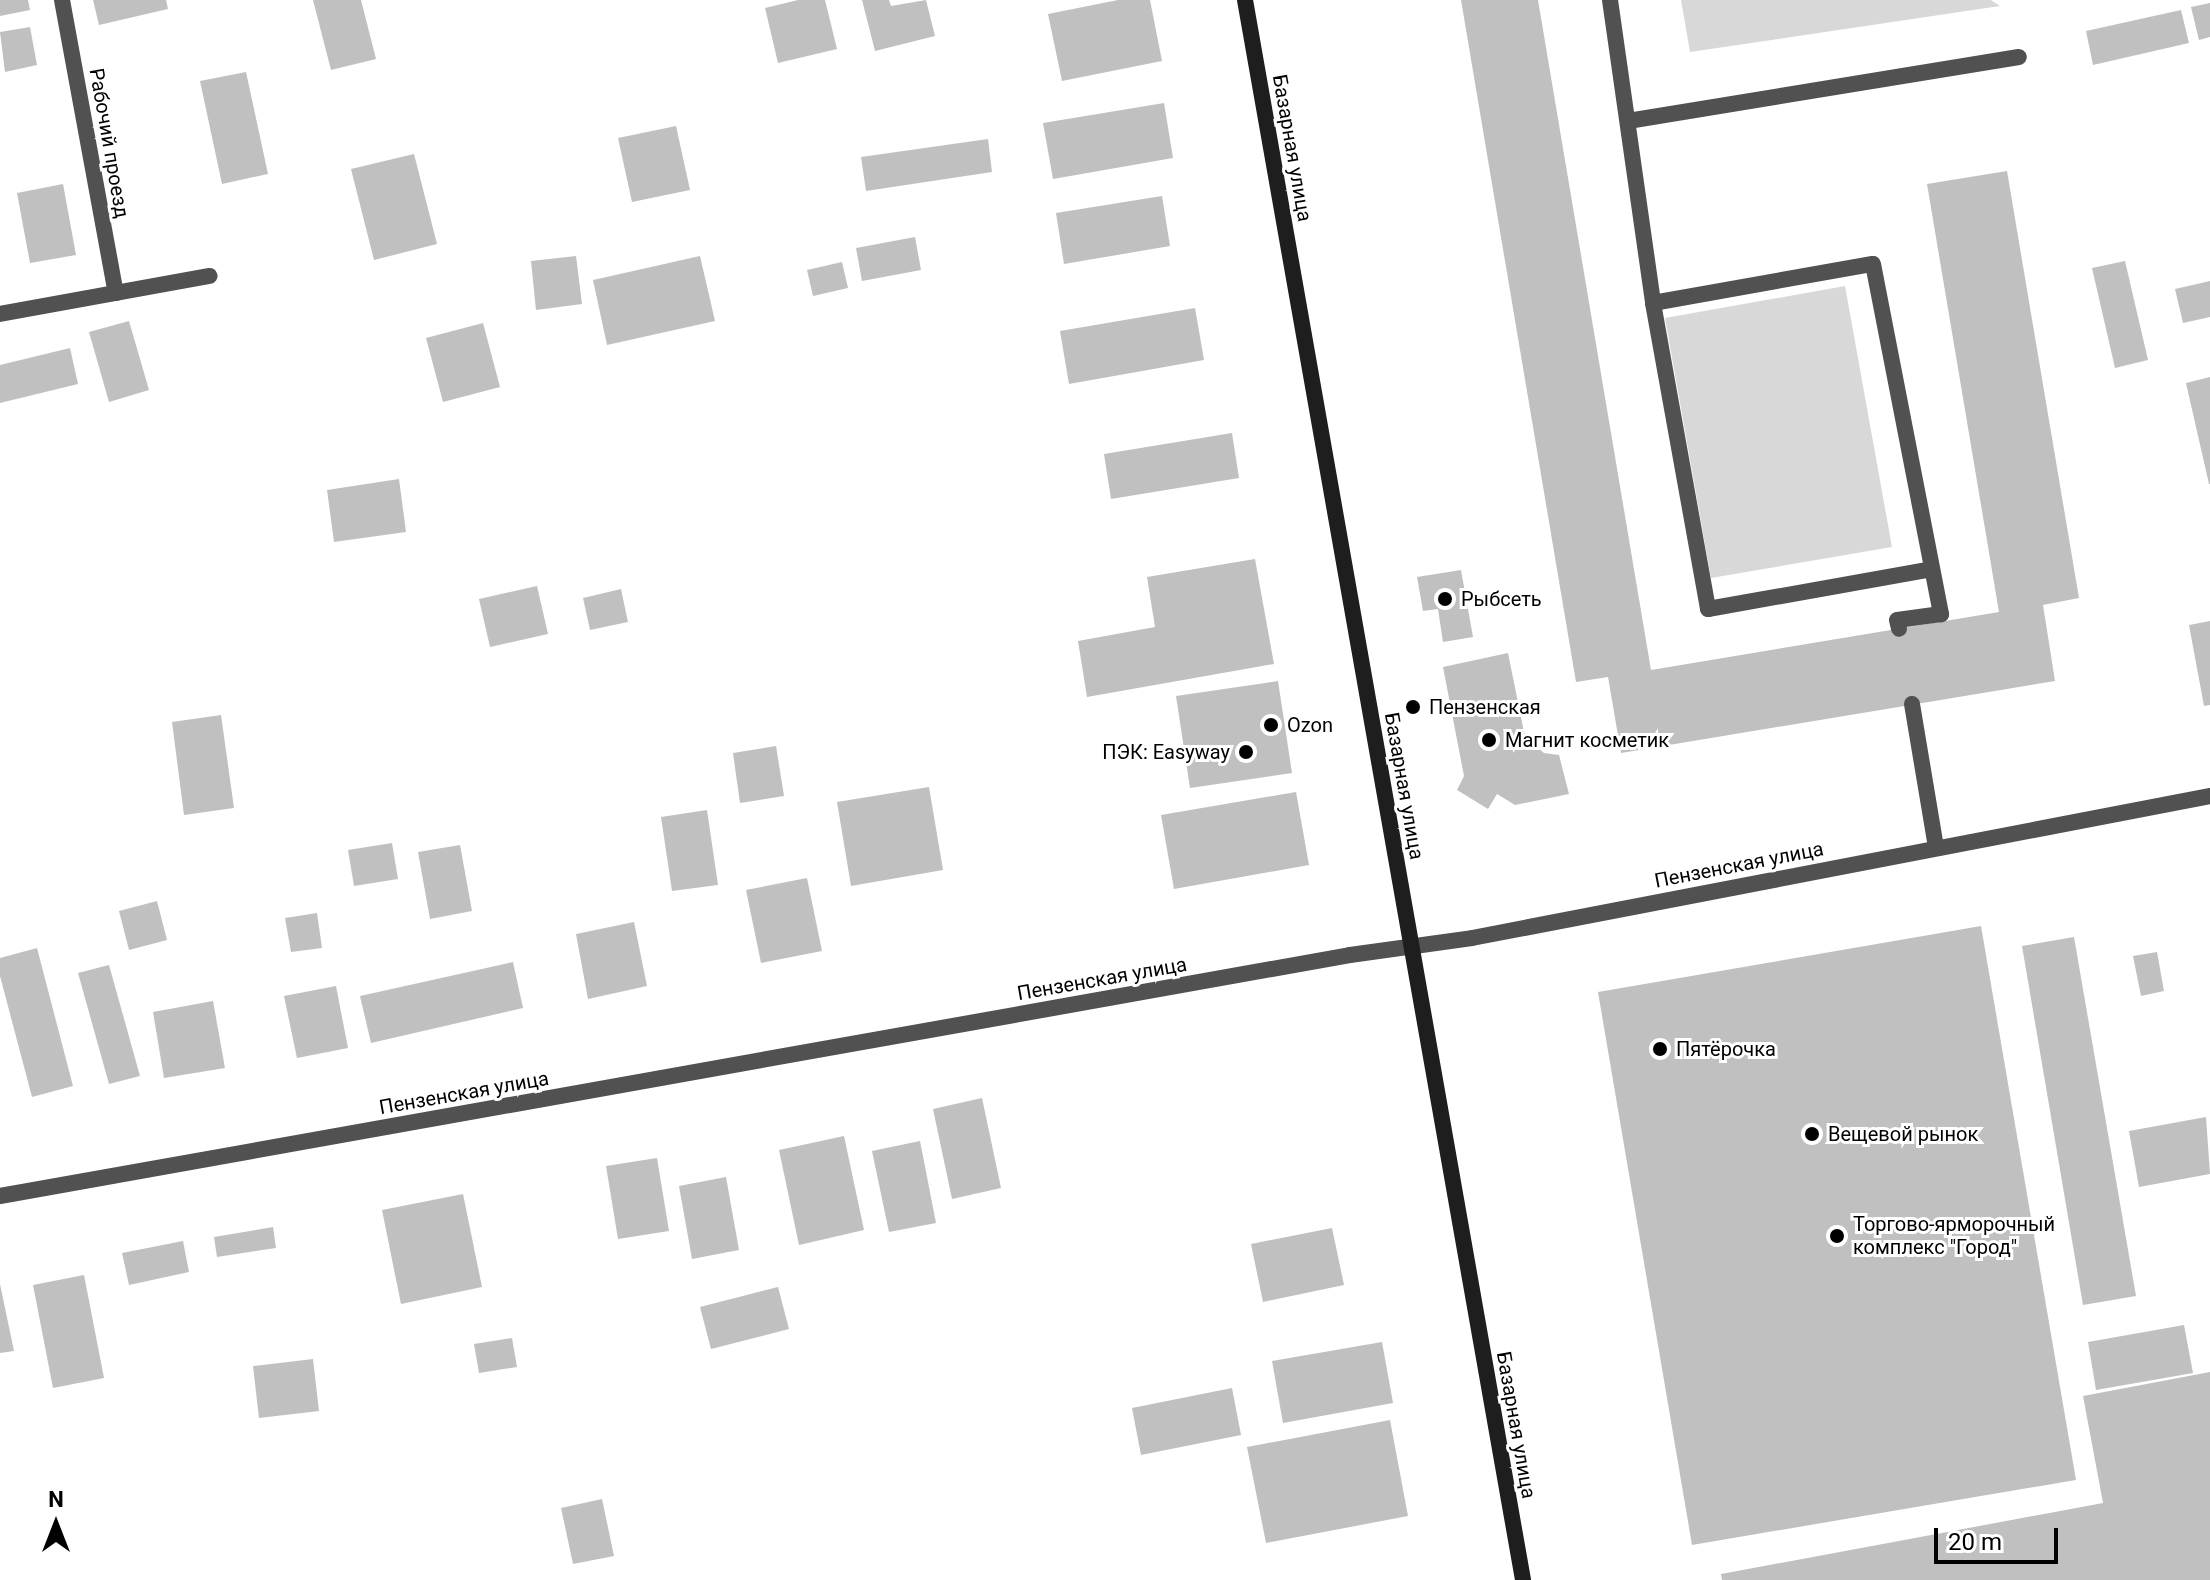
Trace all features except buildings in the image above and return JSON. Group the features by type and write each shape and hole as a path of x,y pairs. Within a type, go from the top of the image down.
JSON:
{"main road":[{"name":"Базарная улица","path":"1245,0 1523,1580"}],"street":[{"name":"Рабочий проезд","path":"62,0 116,293"},
{"path":"1610,0 1653,303 1708,609 1928,570"},
{"path":"1628,121 2019,57"},
{"path":"1653,303 1873,264 1928,570 1941,614 1897,620 1899,629"},
{"path":"0,314 210,276"},
{"path":"1912,704 1936,847"},
{"name":"Пензенская улица","path":"0,1196 1412,946 2210,796"}],"shaded area":[{"path":"1681,0 1991,0 2000,6 1690,52"},
{"path":"1845,286 1892,547 1711,578 1665,318"}],"place":[{"name":"Рыбсеть","path":"1445,599"},
{"name":"Пензенская","path":"1413,707"},
{"name":"Ozon","path":"1271,725"},
{"name":"Магнит косметик","path":"1489,740"},
{"name":"ПЭК: Easyway","path":"1246,752"},
{"name":"Пятёрочка","path":"1660,1049"},
{"name":"Вещевой рынок","path":"1812,1134"},
{"name":"Торгово-ярморочный комплекс \"Город\"","path":"1837,1236"}]}
